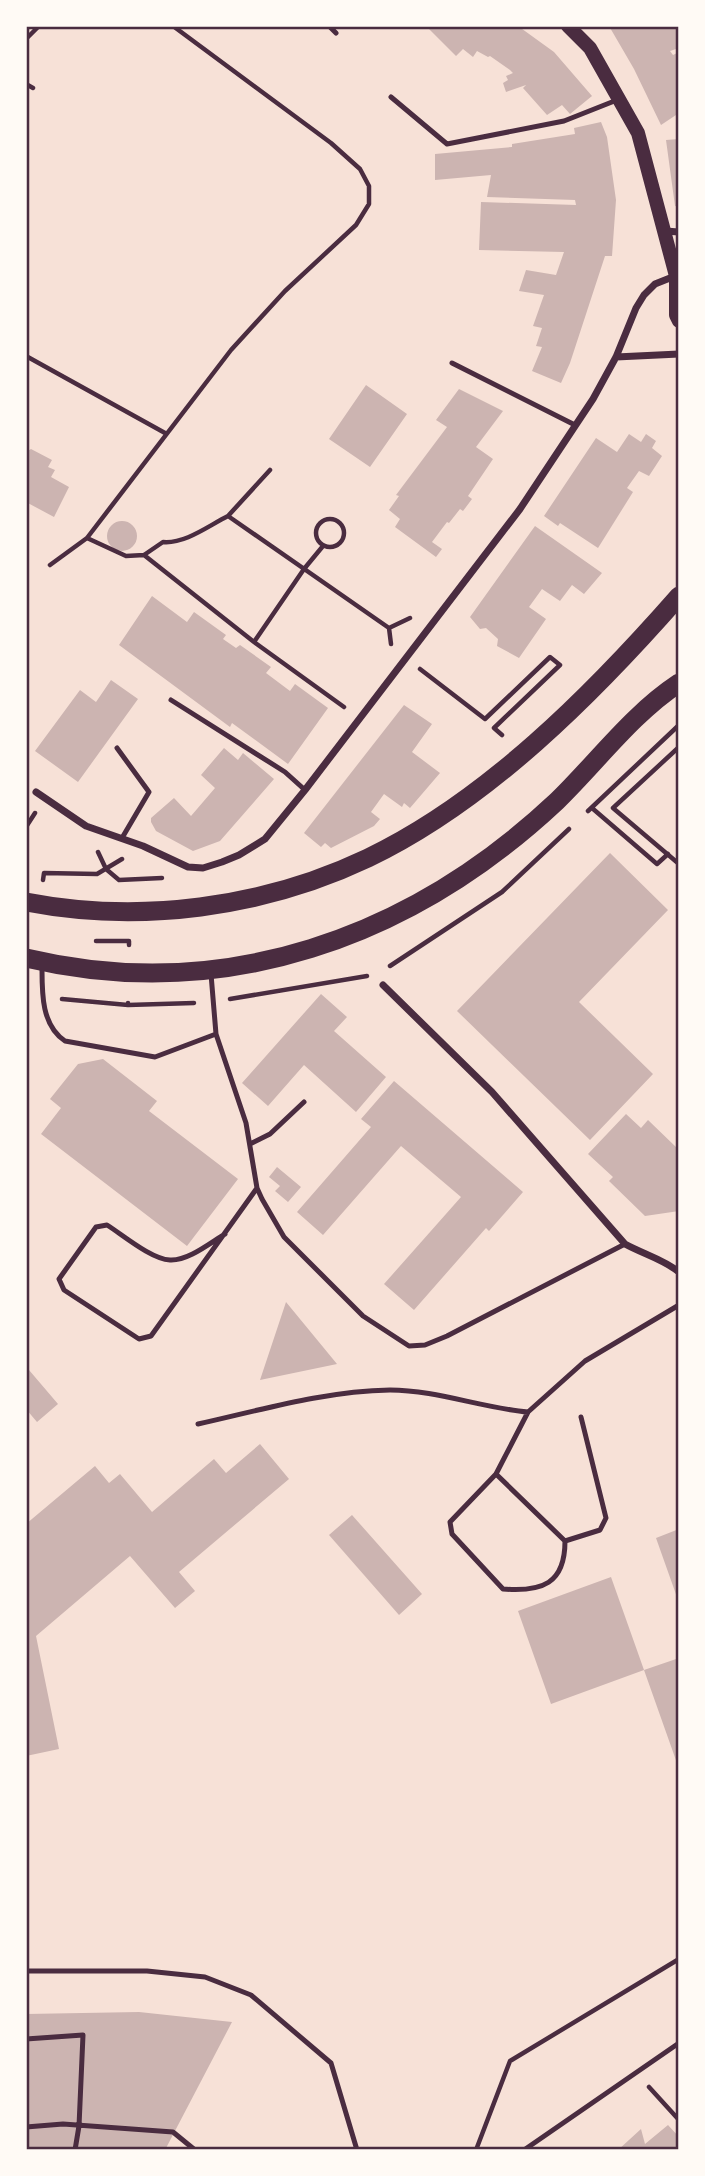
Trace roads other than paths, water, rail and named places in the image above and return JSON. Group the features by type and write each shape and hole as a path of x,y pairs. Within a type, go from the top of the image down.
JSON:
{"highway":[{"path":"26,902 102,911 179,909 258,896 311,881 369,858 436,819 551,730 679,596"},
{"path":"34,960 129,973 211,971 302,952 359,932 428,898 491,856 556,801 635,720 679,684"}],"main road":[{"path":"568,26 590,48 638,134 672,232 677,276 676,315 679,321"}],"street":[{"path":"36,792 86,826 143,846 188,867 203,868 222,862 265,839 520,509 593,399 616,357 644,295 655,284 677,276"},
{"path":"616,357 679,354"},
{"path":"383,985 492,1092 625,1244 667,1263 679,1272"}],"lane":[{"path":"329,26 336,33"},
{"path":"391,97 447,144 564,121 622,104"},
{"path":"452,363 575,425"},
{"path":"171,699 285,772 305,790"},
{"path":"117,748 149,792 122,838"},
{"path":"34,960 48,1020 56,1034 65,1041 155,1057 216,1034"},
{"path":"211,971 216,1034 250,1144 257,1188 284,1237 363,1316 409,1346 425,1345 625,1244"},
{"path":"250,1144 270,1134 304,1102"},
{"path":"225,1234 198,1251 172,1260 157,1257 107,1225 96,1227 59,1279 64,1290 139,1339 151,1336 225,1234 257,1188"},
{"path":"496,1474 565,1541 565,1562 550,1582 528,1591 503,1589 452,1534 450,1522 496,1474 528,1412 585,1361 679,1305"},
{"path":"198,1424 340,1394 392,1390 448,1398 500,1410 528,1412"},
{"path":"565,1541 600,1530 606,1518 580,1418"},
{"path":"26,1971 159,1972 205,1977 251,1995 331,2063 357,2150"},
{"path":"26,2039 83,2035 79,2126 75,2150"},
{"path":"523,2150 679,2043"},
{"path":"26,2127 63,2124 173,2132 195,2150"}]}
